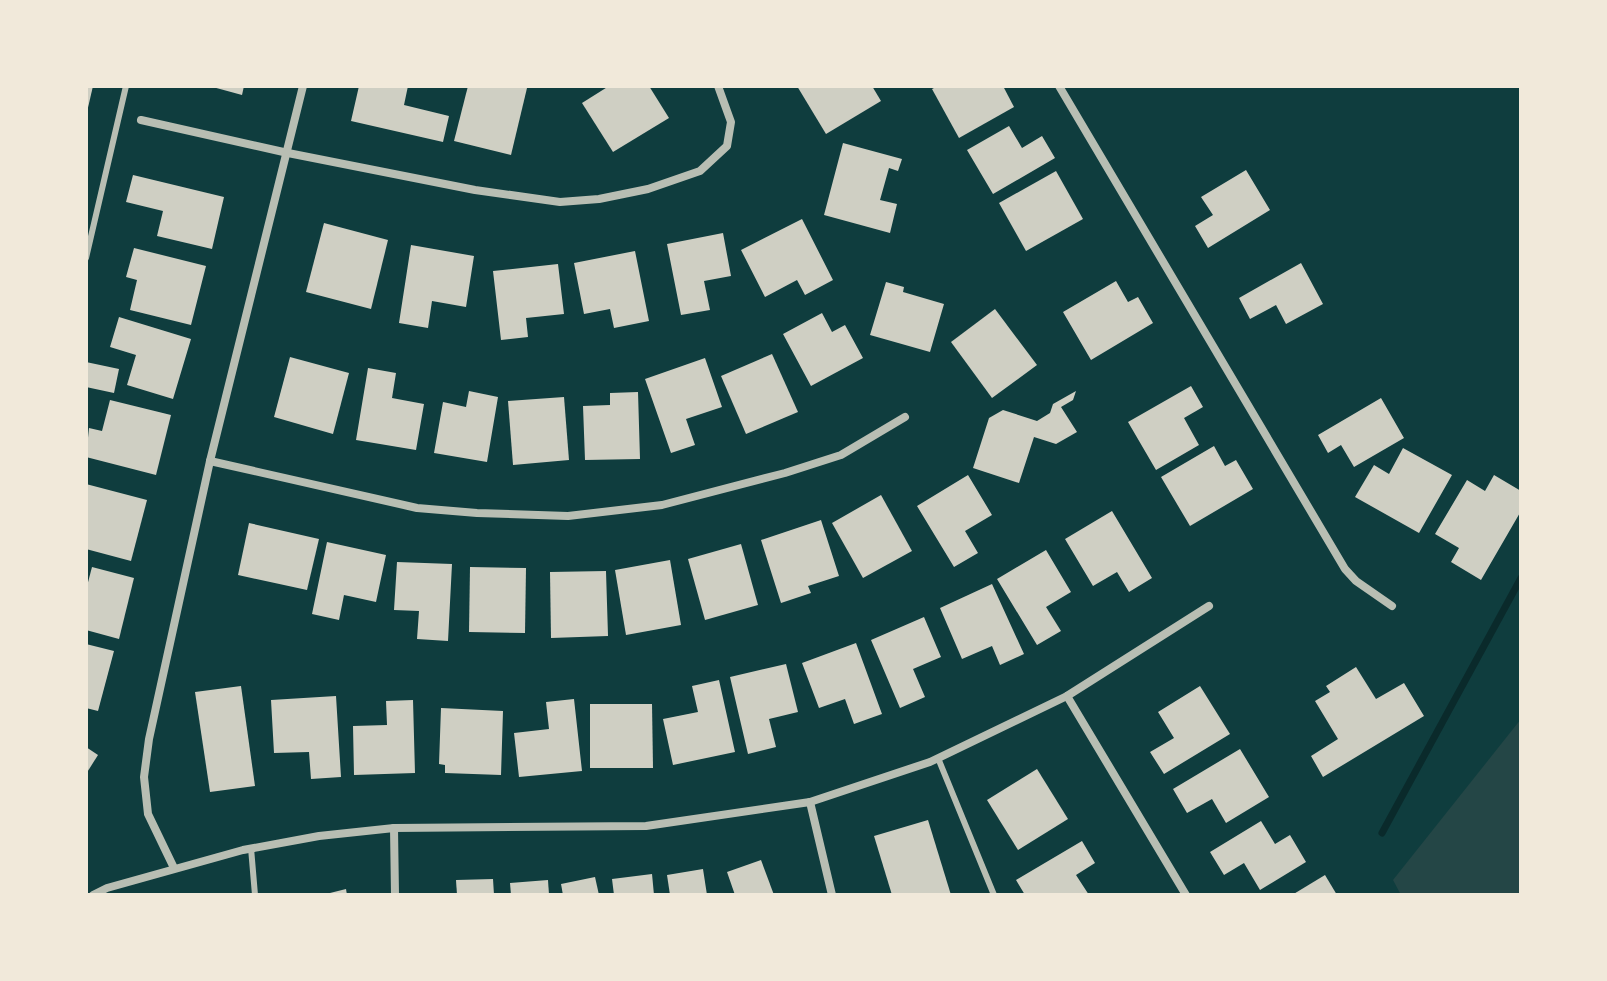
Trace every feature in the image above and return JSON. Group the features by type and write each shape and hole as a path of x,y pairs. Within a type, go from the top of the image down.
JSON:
{"street":[{"path":"174,868 148,814 144,777 149,739 210,461 303,86"},
{"path":"141,120 475,190 560,202 599,199 648,189 700,171 727,146 731,122 718,86"},
{"path":"1059,86 1345,569 1356,581 1392,606"},
{"path":"210,461 417,508 568,516 662,505 785,473 841,455 905,417"},
{"path":"93,895 174,868 251,848 319,836 394,828 646,826 810,802 938,758 1067,696 1209,606"},
{"path":"1067,696 1186,895"},
{"path":"810,802 832,895"},
{"path":"394,828 395,895"}],"lane":[{"path":"86,258 126,86"},
{"path":"938,758 994,895"},
{"path":"251,848 255,895"}],"shaded area":[{"path":"1521,719 1521,895 1401,895 1393,880"}],"building":[{"path":"86,86 93,86 87,112 86,112"},
{"path":"209,86 244,86 242,95"},
{"path":"359,86 408,86 404,105 449,116 443,142 351,121"},
{"path":"468,86 527,88 511,155 454,141"},
{"path":"609,86 649,86 669,118 613,152 582,103"},
{"path":"797,86 872,86 881,101 826,134"},
{"path":"938,86 1003,86 1014,107 959,138 932,89"},
{"path":"1009,126 1022,148 1042,136 1055,158 993,194 967,150"},
{"path":"843,143 902,159 898,171 889,168 880,200 897,204 890,233 824,215"},
{"path":"1246,170 1270,210 1208,248 1195,226 1213,215 1201,197"},
{"path":"1056,171 1083,219 1026,251 999,203"},
{"path":"133,175 224,197 212,249 157,236 163,211 126,202"},
{"path":"802,219 833,280 805,295 797,280 765,297 741,250"},
{"path":"324,223 388,240 371,309 306,292"},
{"path":"723,233 731,276 704,281 710,310 681,315 667,244"},
{"path":"411,245 474,256 466,307 432,301 428,328 399,323"},
{"path":"134,248 206,266 191,325 130,310 137,280 126,277"},
{"path":"635,251 649,321 614,328 610,309 584,314 574,263"},
{"path":"1301,263 1323,304 1286,324 1276,305 1250,319 1239,298"},
{"path":"558,264 564,314 526,318 528,337 501,340 493,271"},
{"path":"1116,281 1128,302 1138,297 1153,323 1091,360 1063,312"},
{"path":"886,282 904,287 903,292 944,304 930,352 870,335"},
{"path":"995,309 1037,365 992,398 951,342"},
{"path":"822,313 832,332 845,325 863,358 811,386 783,334"},
{"path":"119,317 191,339 173,399 127,385 136,355 110,347"},
{"path":"772,354 798,412 746,434 721,376"},
{"path":"290,357 349,373 333,434 274,417"},
{"path":"705,358 722,407 686,419 695,445 671,453 645,379"},
{"path":"86,362 119,369 114,393 86,387"},
{"path":"368,368 396,373 392,398 424,404 416,450 356,440"},
{"path":"1191,386 1203,407 1184,418 1199,445 1156,470 1128,422"},
{"path":"469,391 498,397 487,462 434,453 443,402 466,407"},
{"path":"1076,391 1073,400 1061,407 1077,432 1056,444 1034,437 1019,483 973,468 989,418 1003,410 1037,421 1050,413 1053,404"},
{"path":"638,392 640,459 585,460 583,406 610,405 610,393"},
{"path":"564,397 569,460 513,465 508,401"},
{"path":"1381,398 1404,438 1354,467 1341,445 1328,453 1318,435"},
{"path":"110,400 171,415 156,475 86,457 89,428 102,431"},
{"path":"1214,446 1225,466 1236,460 1253,489 1190,526 1161,477"},
{"path":"1403,448 1452,475 1419,533 1355,497 1374,465 1389,474"},
{"path":"968,475 992,515 965,531 978,553 954,567 917,506"},
{"path":"1494,475 1521,491 1521,511 1481,580 1451,562 1459,548 1435,534 1467,480 1485,491"},
{"path":"86,484 147,500 131,561 86,549"},
{"path":"881,495 912,551 863,578 832,523"},
{"path":"1112,511 1152,578 1129,592 1117,572 1093,586 1065,539"},
{"path":"821,520 839,576 808,586 811,593 781,603 761,540"},
{"path":"249,523 319,539 307,590 238,575"},
{"path":"327,542 386,555 376,602 344,595 339,620 312,614"},
{"path":"741,544 758,605 705,620 688,559"},
{"path":"1046,550 1071,592 1046,607 1061,631 1037,645 997,579"},
{"path":"670,560 681,625 626,635 615,570"},
{"path":"397,562 452,564 448,641 417,639 419,611 394,610"},
{"path":"92,567 134,578 119,639 86,630 86,590"},
{"path":"470,567 526,568 525,633 469,632"},
{"path":"606,571 608,636 551,638 550,572"},
{"path":"992,584 1024,654 1000,665 992,646 962,659 940,608"},
{"path":"924,617 941,657 913,669 925,697 900,708 871,640"},
{"path":"856,643 882,714 854,724 845,699 819,708 802,663"},
{"path":"86,644 114,651 98,711 86,708"},
{"path":"786,664 798,712 769,719 776,747 748,754 730,677"},
{"path":"1356,667 1376,699 1404,683 1424,716 1323,777 1311,756 1338,739 1315,701 1330,692 1326,686"},
{"path":"719,680 735,752 673,765 663,719 698,712 692,686"},
{"path":"241,686 255,786 210,792 195,692"},
{"path":"1200,686 1230,734 1164,774 1150,752 1174,738 1158,712"},
{"path":"336,696 341,777 311,779 309,752 274,753 271,700"},
{"path":"574,699 582,771 519,777 514,733 549,729 546,702"},
{"path":"413,700 415,773 354,775 353,726 387,725 386,701"},
{"path":"590,704 652,704 653,768 590,768"},
{"path":"441,708 503,711 501,775 445,773 445,765 439,764"},
{"path":"86,747 98,755 86,774"},
{"path":"1240,749 1269,797 1226,823 1212,799 1187,813 1173,789"},
{"path":"1037,769 1068,819 1018,850 987,800"},
{"path":"928,820 951,895 892,895 874,836"},
{"path":"1261,821 1275,844 1290,835 1306,862 1260,890 1244,863 1224,875 1210,852"},
{"path":"1082,841 1095,863 1076,875 1089,895 1025,895 1016,880"},
{"path":"761,860 774,895 735,895 727,872"},
{"path":"703,869 707,895 670,895 667,875"},
{"path":"652,874 654,895 614,895 612,879"},
{"path":"1325,875 1337,895 1292,895"},
{"path":"595,877 599,895 563,895 561,884"},
{"path":"493,879 494,895 457,895 456,880"},
{"path":"548,880 549,895 511,895 510,883"},
{"path":"346,889 347,895 326,894"}],"waterway":[{"path":"1382,833 1521,578"}]}
